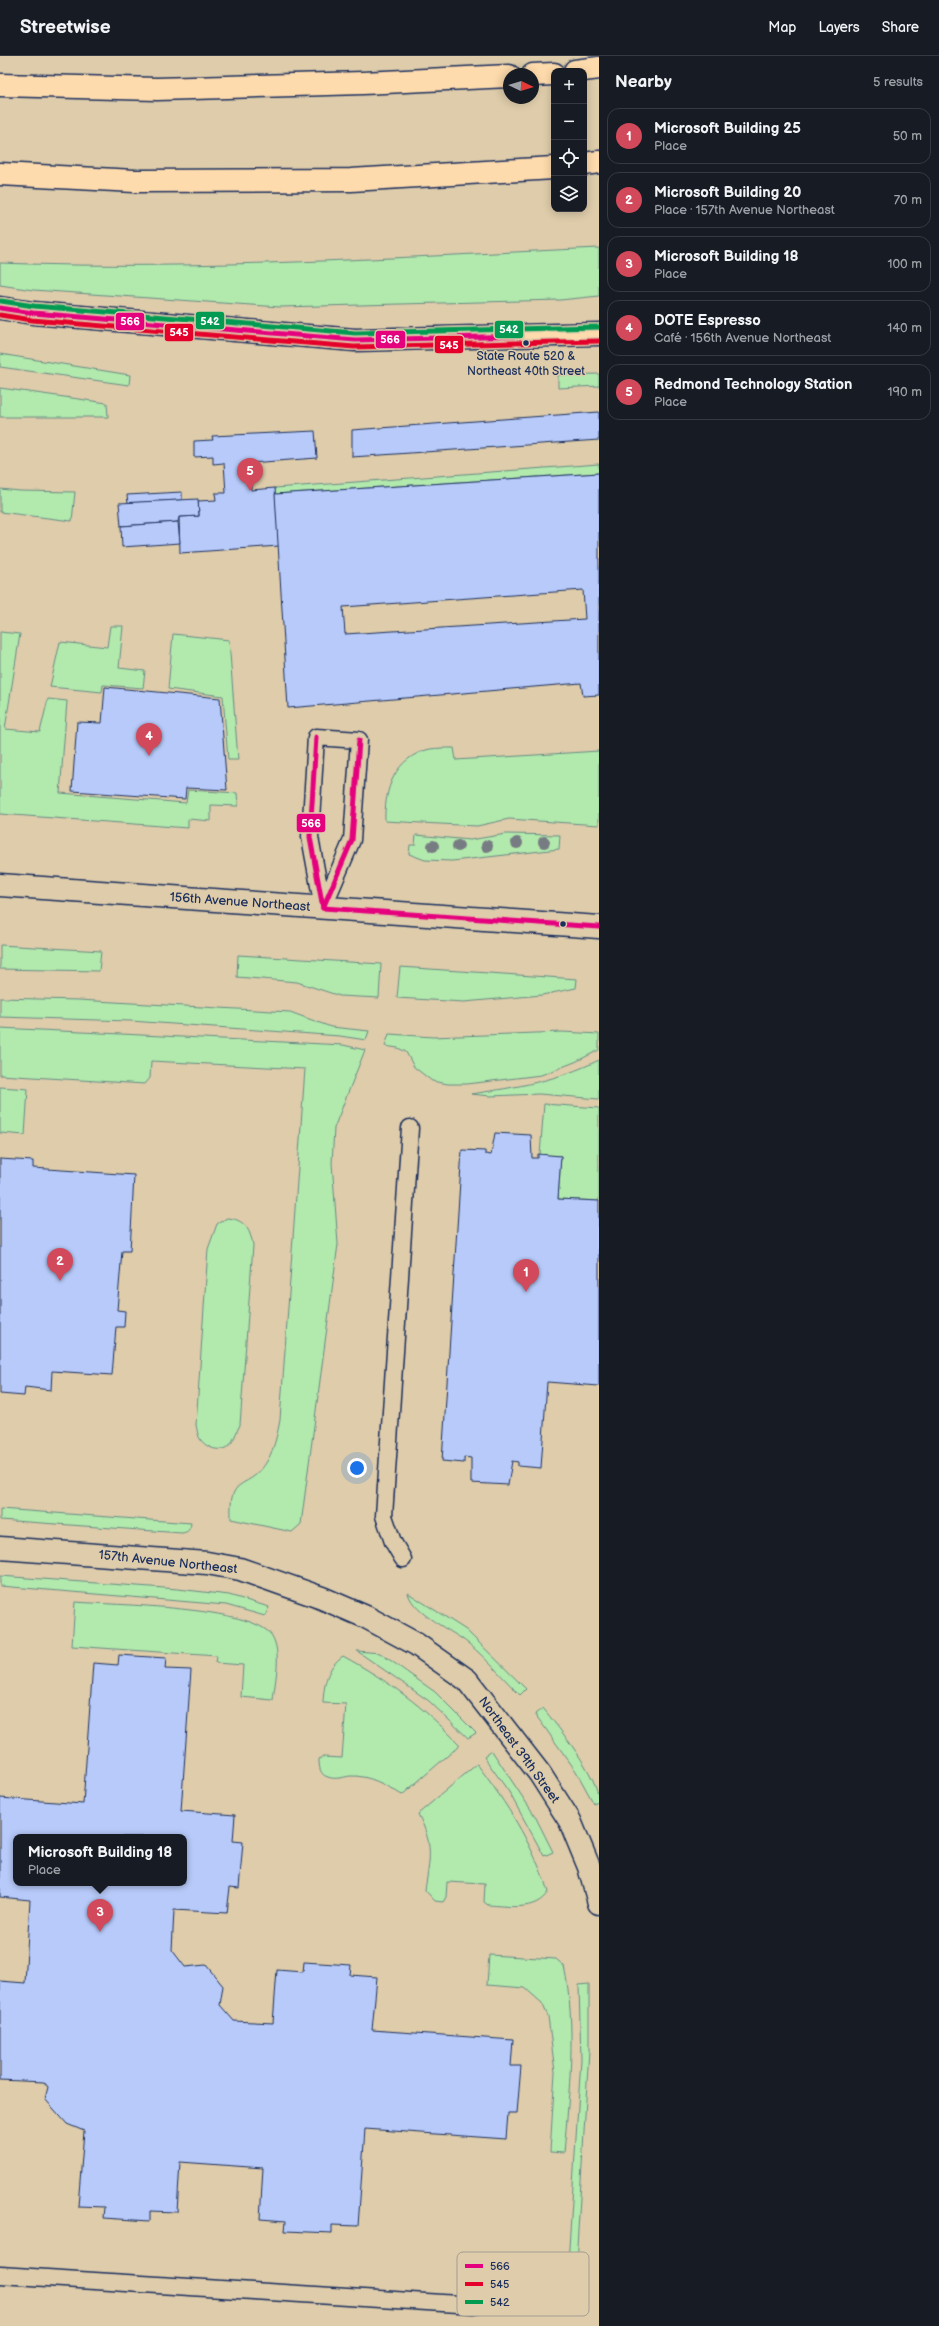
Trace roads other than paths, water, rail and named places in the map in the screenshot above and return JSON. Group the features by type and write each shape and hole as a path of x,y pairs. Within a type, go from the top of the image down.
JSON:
{"highway":[{"path":"587,70 599,68"},
{"path":"539,75 551,74"},
{"path":"0,85 157,89 363,83 503,76"},
{"path":"587,164 599,162"},
{"path":"0,174 135,181 351,180 551,168"},
{"path":"0,308 33,313 355,340 599,334"}],"street":[{"name":"156th Avenue Northeast","path":"0,885 599,927"},
{"name":"157th Avenue Northeast","path":"0,1548 207,1564 240,1568 322,1598 366,1617 416,1644"},
{"name":"Northeast 39th Street","path":"416,1644 467,1680 540,1774 570,1822 589,1867 599,1903"}],"lane":[{"path":"316,737 359,740 352,840 323,908 310,837 316,737"},
{"path":"403,1559 393,1542 384,1516 410,1128"},
{"path":"0,2275 457,2304"}],"place":[{"name":"State Route 520 & Northeast 40th Street","path":"526,343"},
{"name":"Redmond Technology Station","path":"250,491"},
{"name":"DOTE Espresso","path":"149,756"},
{"name":"Microsoft Building 20","path":"60,1281"},
{"name":"Microsoft Building 25","path":"526,1292"},
{"name":"Microsoft Building 18","path":"100,1932"}]}
